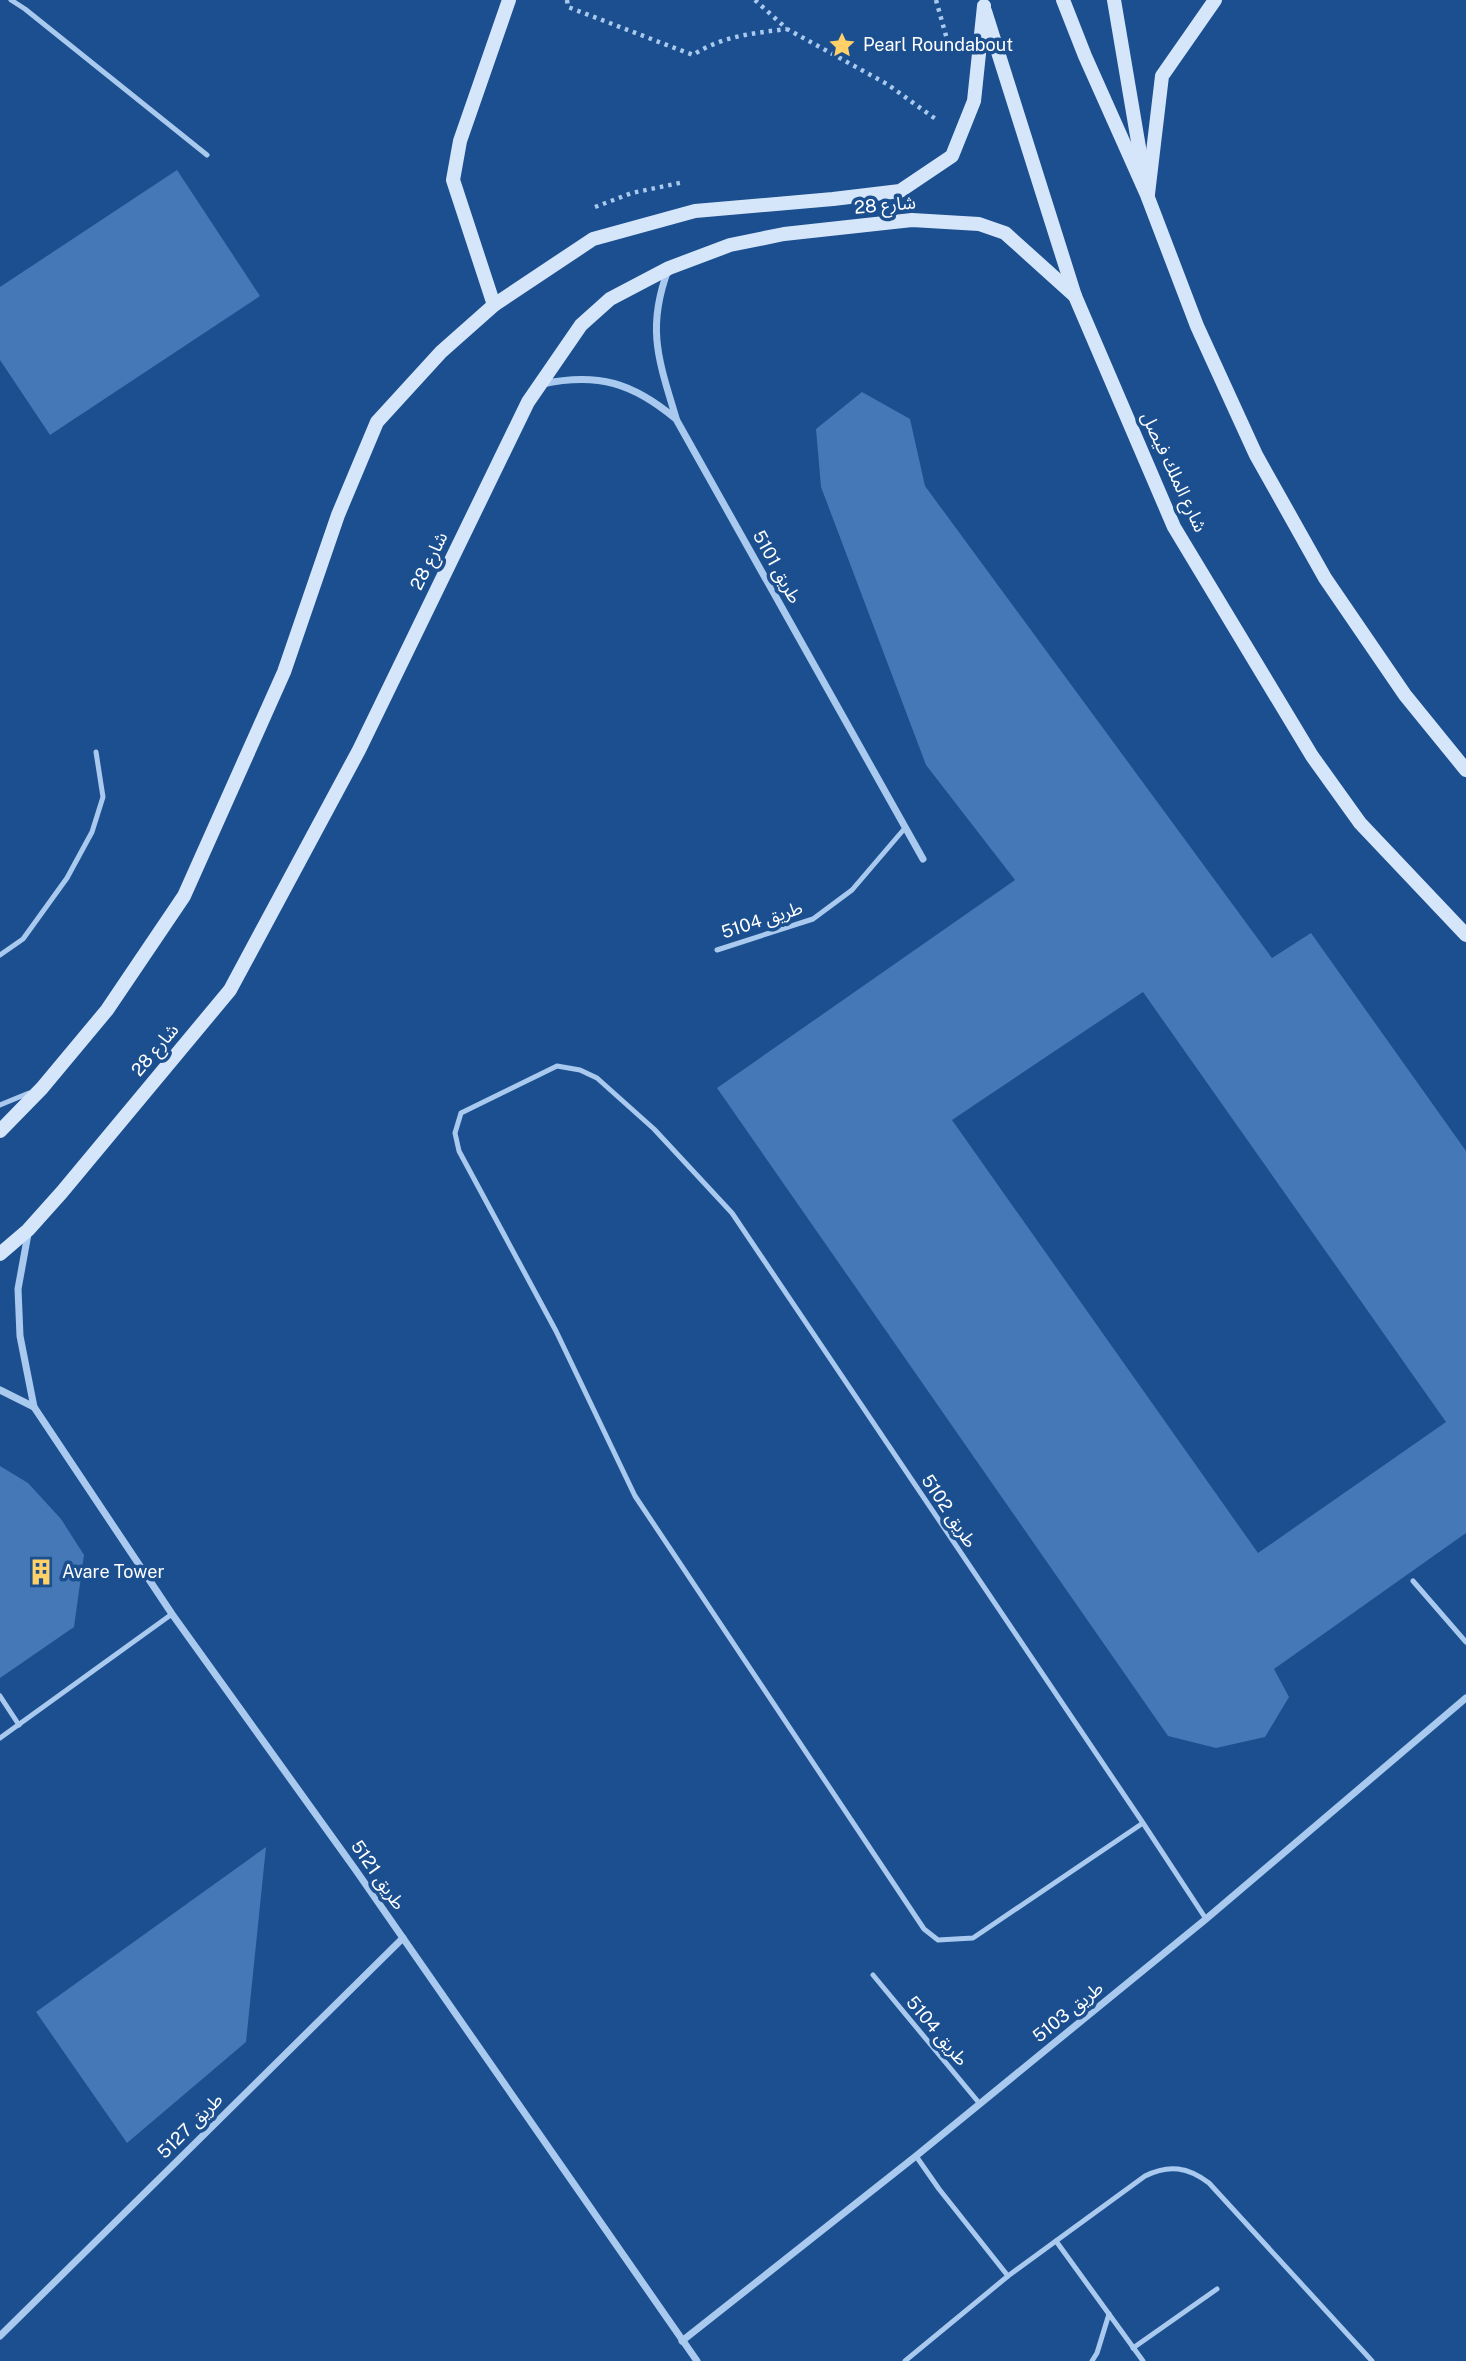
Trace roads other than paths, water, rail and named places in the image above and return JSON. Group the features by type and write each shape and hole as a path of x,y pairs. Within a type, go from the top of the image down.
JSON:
{"main road":[{"path":"494,305 453,180 460,141 509,0"},
{"path":"1063,0 1147,195 1197,326 1256,455 1325,578 1405,695 1466,770"},
{"path":"1114,0 1147,195"},
{"path":"1147,195 1162,76 1215,0"},
{"name":"شارع 28","path":"0,1131 42,1088 107,1010 184,897 284,672 338,514 377,422 441,352 494,305 593,239 695,211 900,191 951,156 974,101 983,3"},
{"name":"شارع الملك فيصل","path":"983,3 1075,296 1174,527 1312,756 1360,823 1466,934"},
{"name":"شارع 28","path":"0,1254 28,1230 230,990 359,750 528,402 581,325 610,299 669,268 730,245 784,234 912,220 979,224 1005,233 1075,296"}],"street":[{"path":"669,268 660,292 656,318 662,369 676,419"},
{"name":"طريق 5101","path":"541,384 590,378 614,382 658,403 676,419 923,859"},
{"name":"طريق 5121","path":"28,1230 18,1289 20,1336 34,1407 172,1614 403,1938 697,2361"},
{"name":"طريق 5121","path":"0,1390 34,1407"},
{"name":"طريق 5103","path":"682,2341 916,2156 1206,1919 1466,1698"},
{"name":"طريق 5127","path":"0,2336 403,1938"}],"lane":[{"path":"11,0 208,155"},
{"path":"0,955 23,939 67,878 92,832 103,797 96,752"},
{"name":"طريق 5104","path":"716,950 813,919 852,890 905,828"},
{"name":"طريق 5102","path":"1143,1824 973,1938 938,1940 924,1929 635,1496 556,1331 459,1151 454,1133 461,1113 557,1066 580,1070 597,1079 654,1129 732,1213 1143,1824 1206,1919"},
{"path":"0,1105 42,1088"},
{"path":"1413,1581 1466,1642"},
{"path":"0,1738 172,1614"},
{"path":"0,1696 19,1725"},
{"name":"طريق 5104","path":"873,1975 980,2104"},
{"path":"916,2156 1008,2276"},
{"path":"905,2361 1008,2276 1145,2176 1157,2170 1185,2169 1198,2174 1209,2183 1371,2361"},
{"path":"1056,2241 1143,2361"},
{"path":"1133,2348 1217,2289"},
{"path":"1091,2361 1097,2353 1109,2314"}],"place":[{"name":"Pearl Roundabout","path":"842,45"},
{"name":"Avare Tower","path":"41,1572"}]}
